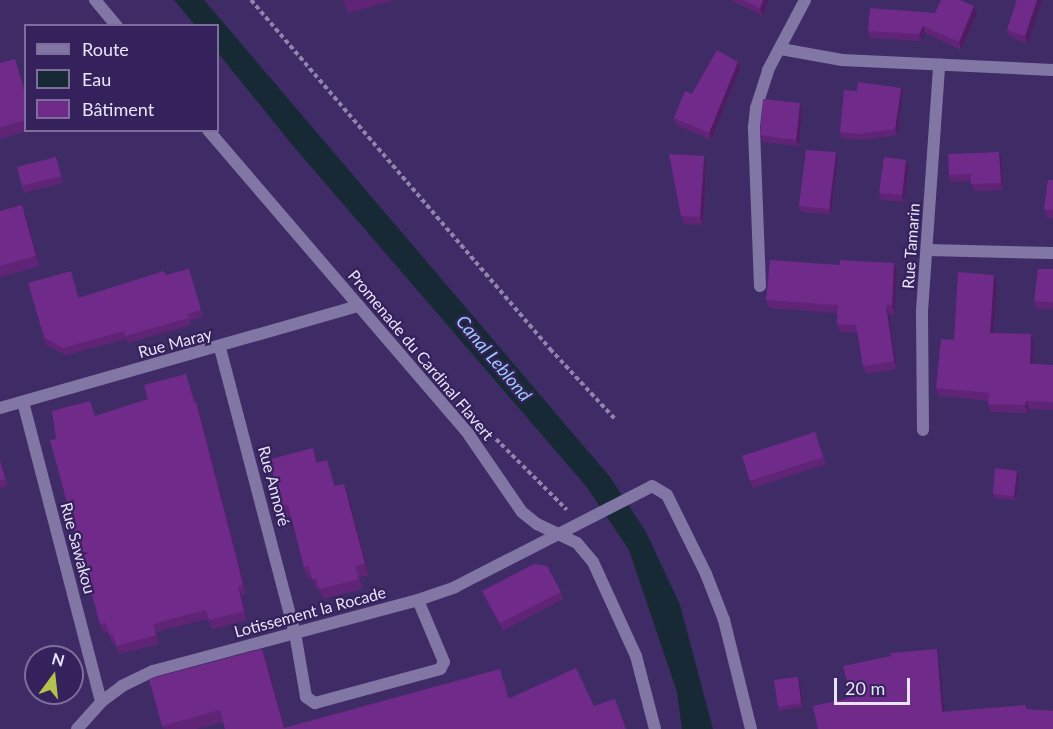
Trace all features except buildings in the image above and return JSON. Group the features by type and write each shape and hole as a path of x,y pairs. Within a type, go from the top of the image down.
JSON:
{"street":[{"path":"95,0 115,24"},
{"path":"760,286 754,127 761,89 805,0"},
{"path":"781,49 831,58 1053,70"},
{"name":"Rue Tamarin","path":"923,430 922,312 939,65"},
{"name":"Promenade du Cardinal Flavert","path":"210,132 469,435 522,512 537,524 577,543 587,556 611,597 636,656 655,729"},
{"path":"928,250 1053,253"},
{"name":"Rue Maray","path":"0,408 220,348 359,306"},
{"name":"Rue Annoré","path":"220,348 295,633 306,697 315,703 440,669 444,662 418,600"},
{"name":"Rue Sawakou","path":"23,402 101,702"},
{"name":"Lotissement la Rocade","path":"77,729 101,702 122,687 153,671 418,600 455,587 652,486 668,495 720,610 739,674 750,729"}],"path":[{"path":"251,0 550,349 615,419"}],"water":[{"name":"Canal Leblond","path":"174,0 204,0 610,477 646,532 680,605 713,729 682,729 677,692 629,550 586,486 294,147 219,54 219,24 194,24"}]}
